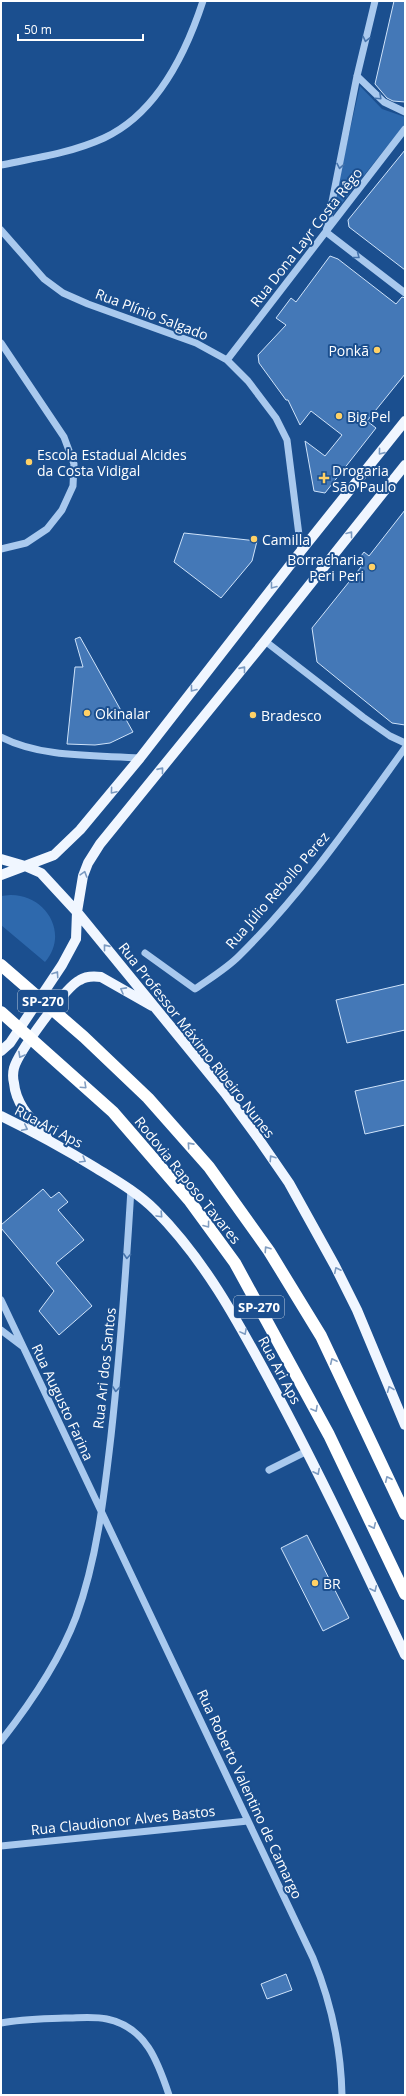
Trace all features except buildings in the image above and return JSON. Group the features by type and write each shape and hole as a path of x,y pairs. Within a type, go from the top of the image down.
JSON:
{"highway":[{"name":"Rodovia Raposo Tavares","path":"1,965 84,1038 148,1098 209,1167 269,1251 321,1336 405,1514"},
{"name":"Rodovia Raposo Tavares","path":"1,1012 56,1059 113,1112 189,1200 235,1263 329,1435 405,1594"}],"main road":[{"path":"1,875 54,855 71,840 140,758 300,551 405,421"},
{"path":"1,1051 10,1043 70,951 76,939 77,912 83,876 88,863 100,844 265,641 405,465"},
{"name":"Rua Professor Máximo Ribeiro Nunes","path":"1,859 25,866 40,873 77,912 225,1093 289,1183 335,1266 351,1298 405,1425"},
{"path":"50,1140 23,1108 17,1097 14,1083 14,1068 21,1053 68,988 80,979 91,976 100,977 157,1009"},
{"name":"Rua Ari Aps","path":"1,1116 50,1140 131,1189 155,1210 178,1235 211,1279 237,1319 307,1451 405,1655"}],"street":[{"path":"1,165 41,158 79,148 105,138 127,124 146,106 169,76 184,50 203,1"},
{"path":"375,1 357,76 326,232 405,293"},
{"path":"357,76 384,102 405,112"},
{"name":"Rua Dona Layr Costa Rêgo","path":"227,360 405,129"},
{"name":"Rua Plínio Salgado","path":"1,230 44,279 63,293 88,304 196,343 227,360 261,396 276,418 287,440 300,551"},
{"path":"1,343 64,436 74,464 73,486 62,510 47,529 26,543 1,549"},
{"path":"265,641 363,717 390,736 405,744"},
{"path":"1,737 36,749 62,753 140,758"},
{"name":"Rua Júlio Rebollo Perez","path":"145,953 195,989 238,957 281,910 343,835 405,748"},
{"name":"Rua Ari dos Santos","path":"1,1741 48,1674 76,1617 91,1566 102,1514 120,1350 131,1189"},
{"name":"Rua Augusto Farina","path":"1,1300 102,1514"},
{"path":"1,1330 24,1347"},
{"path":"269,1470 307,1451"},
{"name":"Rua Roberto Valentino de Camargo","path":"102,1514 313,1958 324,1985 339,2047 342,2095"},
{"name":"Rua Claudionor Alves Bastos","path":"1,1846 248,1820"},
{"path":"1,2023 18,2020 80,2018 107,2019 124,2025 140,2036 150,2048 158,2062 169,2095"}],"shaded area":[{"path":"360,86 382,109 405,117 405,124 330,218"},
{"path":"1,896 23,896 34,901 43,908 50,917 54,928 55,939 52,951 45,962 1,925"}],"place":[{"name":"Ponkã","path":"377,350"},
{"name":"Big Pel","path":"339,416"},
{"name":"Escola Estadual Alcides da Costa Vidigal","path":"29,462"},
{"name":"Drogaria São Paulo","path":"324,478"},
{"name":"Camilla","path":"254,539"},
{"name":"Borracharia Peri Peri","path":"372,567"},
{"name":"Okinalar","path":"87,713"},
{"name":"Bradesco","path":"253,715"},
{"name":"BR","path":"315,1583"}]}
